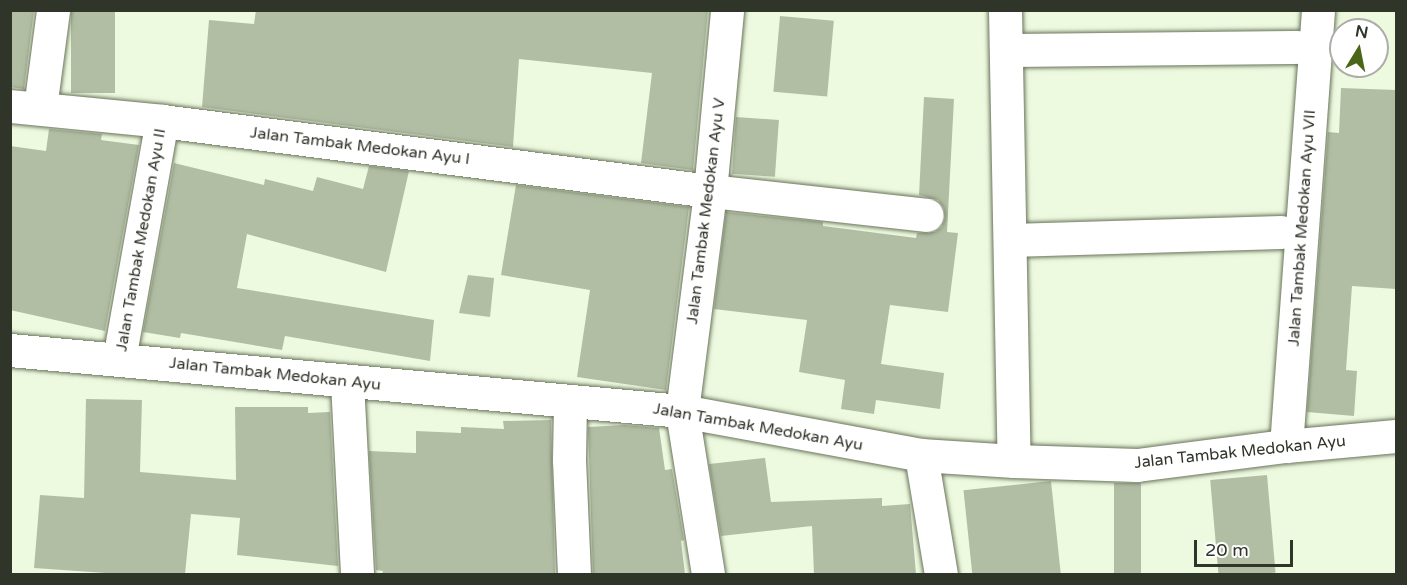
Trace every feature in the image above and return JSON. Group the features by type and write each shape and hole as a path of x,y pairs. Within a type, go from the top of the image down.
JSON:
{"street":[{"path":"25,107 53,10"},
{"name":"Jalan Tambak Medokan Ayu V","path":"708,574 682,411 710,191 727,10"},
{"path":"1005,10 1014,462"},
{"name":"Jalan Tambak Medokan Ayu VII","path":"1286,446 1318,10"},
{"path":"1006,50 1297,47"},
{"name":"Jalan Tambak Medokan Ayu I","path":"25,107 162,121 710,191"},
{"name":"Jalan Tambak Medokan Ayu II","path":"119,359 162,121"},
{"path":"710,191 927,215"},
{"path":"1010,240 1281,232"},
{"name":"Jalan Tambak Medokan Ayu","path":"10,350 682,411 921,455 1014,462 1137,465 1286,446 1396,436"},
{"path":"347,382 357,574"},
{"path":"570,402 569,460 574,574"},
{"path":"921,455 941,574"}],"building":[{"path":"10,10 34,10 24,89 10,87"},
{"path":"71,10 115,10 115,93 71,93"},
{"path":"256,10 708,10 693,170 641,163 652,73 519,59 513,147 202,107 209,20 254,24"},
{"path":"780,16 834,21 827,96 773,92"},
{"path":"1341,88 1396,90 1396,289 1352,286 1346,370 1357,371 1354,416 1307,412 1328,132 1339,133"},
{"path":"924,97 954,99 947,232 958,233 948,312 890,305 881,364 944,373 940,409 876,400 874,414 841,409 845,380 799,372 807,320 714,309 726,212 823,222 823,226 916,238 917,233 935,232 942,227 945,218 944,208 938,200 919,195"},
{"path":"736,117 779,120 775,177 732,174"},
{"path":"49,129 102,134 101,140 139,145 105,331 10,310 10,146 46,151"},
{"path":"174,163 264,185 265,179 313,191 317,177 363,189 369,166 409,171 386,272 247,234 237,288 434,320 430,361 285,336 282,350 181,333 180,338 143,332"},
{"path":"516,185 689,207 666,390 577,377 590,290 501,275"},
{"path":"468,275 494,278 490,317 459,313"},
{"path":"86,399 142,400 140,472 236,480 235,407 308,407 308,413 330,412 338,566 237,555 240,518 191,514 185,574 120,574 34,568 40,495 84,498"},
{"path":"551,420 555,574 382,574 383,571 376,570 369,451 416,453 416,431 461,433 461,427 504,429 503,421"},
{"path":"624,425 659,428 665,470 672,469 684,540 681,541 685,574 593,574 588,427"},
{"path":"765,458 771,502 882,498 882,506 910,504 916,574 814,574 812,526 721,536 709,464"},
{"path":"1267,475 1276,573 1218,574 1210,480"},
{"path":"1051,481 1061,574 972,574 963,490"},
{"path":"1114,483 1141,483 1141,574 1114,574"}]}
